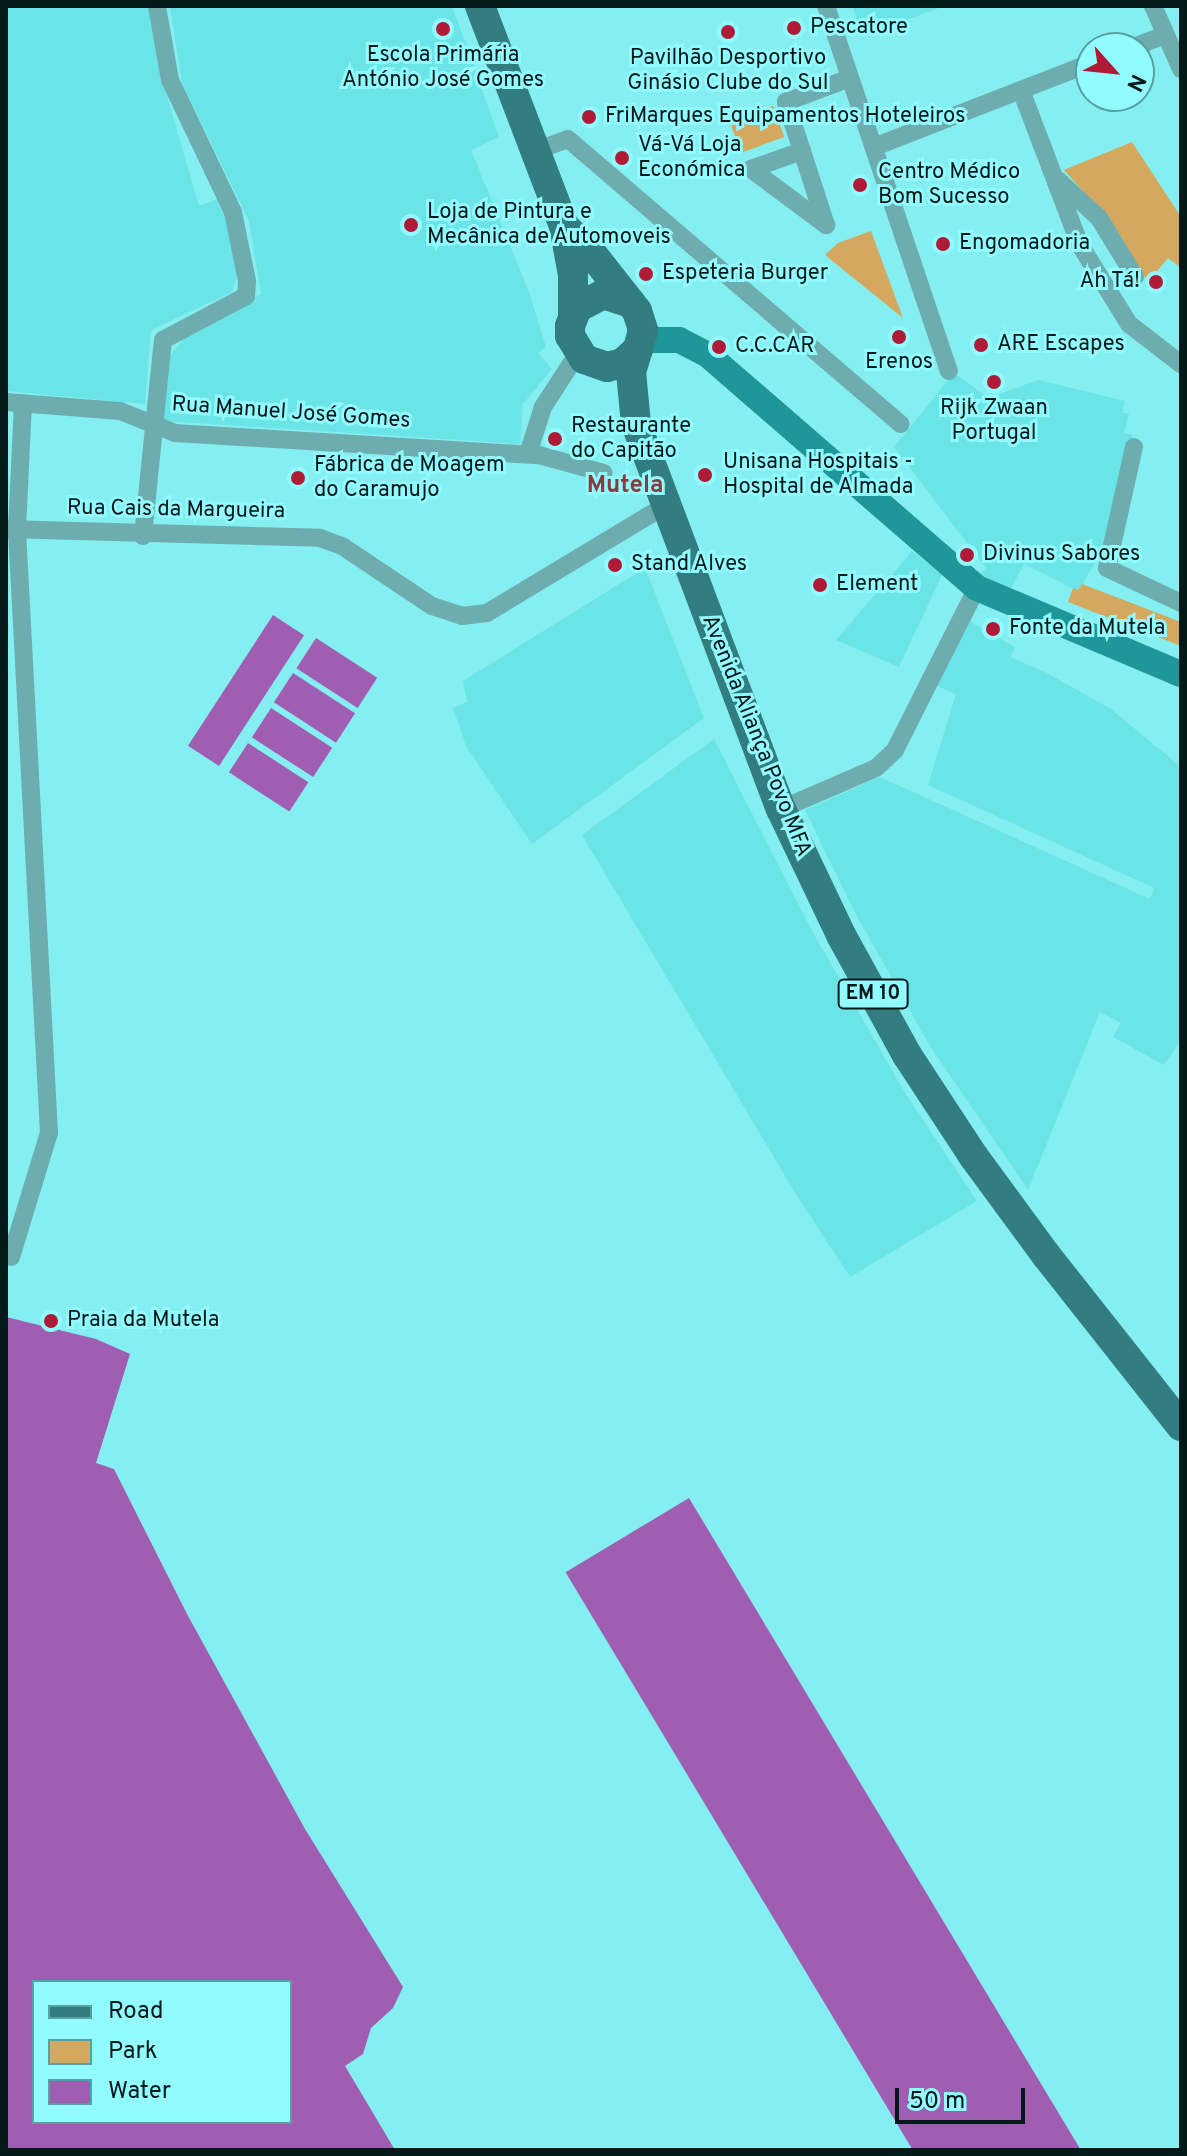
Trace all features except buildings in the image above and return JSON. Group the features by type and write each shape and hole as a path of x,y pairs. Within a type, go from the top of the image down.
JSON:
{"main road":[{"name":"EM 10","path":"480,6 564,226 573,275 570,336 581,356"},
{"name":"EM 10","path":"564,226 593,255 642,320 640,344"},
{"path":"573,317 577,308 593,296 613,294 631,303"},
{"path":"581,356 599,366 615,366 640,344"},
{"name":"Avenida Aliança Povo MFA","path":"640,344 631,372 636,424 781,809 841,935 907,1055 1028,1231 1181,1426"},
{"name":"Avenida Aliança Povo MFA","path":"581,356 636,424"}],"street":[{"path":"143,536 163,340 246,296 247,281 233,212 170,80 157,6"},
{"path":"826,6 949,371"},
{"path":"1153,6 1163,36 1181,69"},
{"path":"1155,39 1163,36"},
{"path":"874,147 1075,69"},
{"path":"802,151 751,169 826,225 812,181 786,102 850,78"},
{"path":"1021,90 1080,245 1129,324 1181,364"},
{"path":"537,156 546,147 568,139 901,424"},
{"path":"1054,176 1099,218 1135,277"},
{"path":"640,344 679,340 708,355 977,588 1181,674"},
{"path":"528,454 543,407 581,356"},
{"path":"11,1257 49,1133 11,529 14,402"},
{"name":"Rua Manuel José Gomes","path":"14,402 120,411 175,433 528,454 604,473"},
{"path":"1134,447 1107,568 1180,596"},
{"name":"Rua Cais da Margueira","path":"11,529 143,536 320,538 342,546 432,606 462,616 487,613 666,505"},
{"path":"781,809 876,768 895,750 977,588"}],"shaded area":[{"path":"6,6 148,6 161,75 199,206 219,198 232,233 237,276 232,292 151,330 145,404 6,391"},
{"path":"170,6 452,6 499,137 471,150 529,292 546,347 538,353 552,369 523,404 520,444 163,421 165,363 174,351 186,336 261,294 249,221 182,83"},
{"path":"852,6 944,6 864,36"},
{"path":"954,373 989,398 1038,380 1125,401 1122,413 1129,414 1124,433 1133,435 1112,534 1078,591 1024,564 1010,590 980,574 986,568 894,447"},
{"path":"912,551 942,575 899,667 836,640"},
{"path":"645,568 704,718 532,844 466,746 453,708 467,702 463,681"},
{"path":"966,619 1015,647 1010,657 1047,673 1111,709 1181,767 1181,1040 1164,1065 1113,1037 1121,1023 1100,1012 1028,1190 930,1046 854,911 805,810 880,777 1150,899 1154,888 928,785 956,694 935,685"},
{"path":"714,739 812,931 904,1091 977,1201 850,1277 797,1196 582,835"}],"green space":[{"path":"773,106 784,137 741,153 730,122"},
{"path":"1132,142 1181,217 1181,268 1168,258 1148,282 1100,210 1064,170"},
{"path":"871,231 903,318 825,255 838,243"},
{"path":"1082,584 1181,622 1181,646 1068,602 1073,588 1078,590"}],"water":[{"path":"273,615 304,635 219,766 188,746"},
{"path":"316,638 377,678 358,708 296,668"},
{"path":"293,673 355,713 336,743 274,702"},
{"path":"271,708 332,748 313,777 252,737"},
{"path":"248,743 308,782 289,812 229,772"},
{"path":"6,1317 96,1339 130,1354 96,1463 114,1469 187,1614 305,1829 403,1987 393,2008 371,2028 363,2054 345,2066 395,2150 6,2150"},
{"path":"689,1498 1080,2149 913,2150 566,1572"}],"place":[{"name":"Pescatore","path":"794,28"},
{"name":"Escola Primária António José Gomes","path":"443,29"},
{"name":"Pavilhão Desportivo Ginásio Clube do Sul","path":"728,32"},
{"name":"FriMarques Equipamentos Hoteleiros","path":"589,117"},
{"name":"Vá-Vá Loja Económica","path":"622,158"},
{"name":"Centro Médico Bom Sucesso","path":"860,185"},
{"name":"Loja de Pintura e Mecânica de Automoveis","path":"411,225"},
{"name":"Engomadoria","path":"943,244"},
{"name":"Espeteria Burger","path":"646,274"},
{"name":"Ah Tá!","path":"1156,282"},
{"name":"Erenos","path":"899,337"},
{"name":"ARE Escapes","path":"981,345"},
{"name":"C.C.CAR","path":"719,347"},
{"name":"Rijk Zwaan Portugal","path":"994,382"},
{"name":"Restaurante do Capitão","path":"555,439"},
{"name":"Unisana Hospitais - Hospital de Almada","path":"705,475"},
{"name":"Fábrica de Moagem do Caramujo","path":"298,478"},
{"name":"Divinus Sabores","path":"967,555"},
{"name":"Stand Alves","path":"615,565"},
{"name":"Element","path":"820,585"},
{"name":"Fonte da Mutela","path":"993,629"},
{"name":"Praia da Mutela","path":"51,1321"}],"district":[{"name":"Mutela","path":"625,487"}]}
